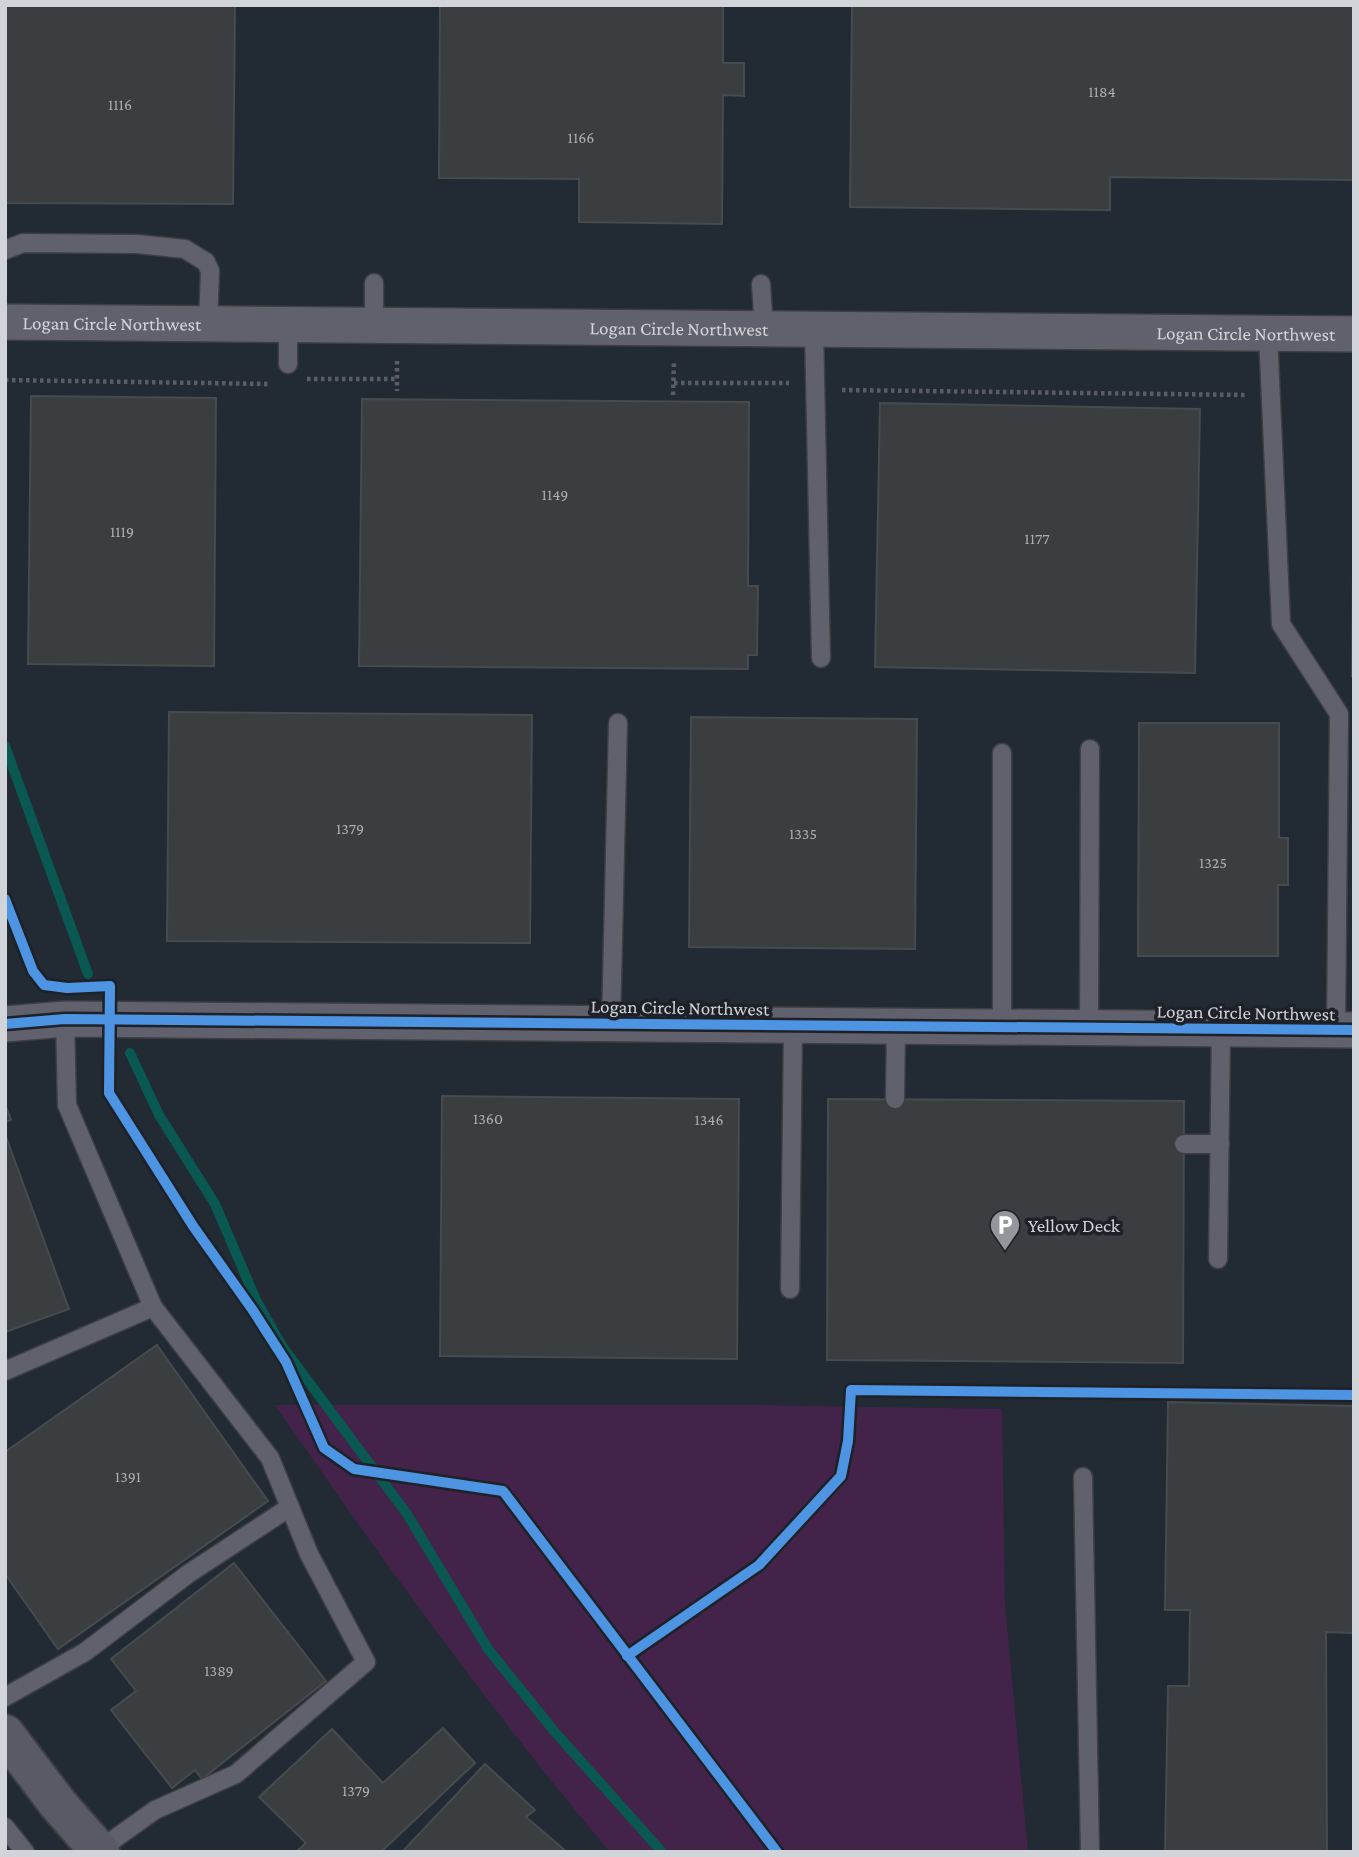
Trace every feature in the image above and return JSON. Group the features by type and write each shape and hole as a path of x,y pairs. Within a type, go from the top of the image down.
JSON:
{"street":[{"name":"Logan Circle Northwest","path":"5,322 288,325 386,337 764,329 1354,334"},
{"name":"Logan Circle Northwest","path":"5,1024 65,1019 1345,1030"},
{"path":"5,1734 58,1804 100,1851"}],"lane":[{"path":"5,250 23,243 137,244 185,249 206,262 210,271 208,324"},
{"path":"374,283 386,337"},
{"path":"761,284 764,329"},
{"path":"288,325 288,364"},
{"path":"814,330 821,658"},
{"path":"1268,334 1281,624 1339,714 1345,1030"},
{"path":"611,1024 618,723"},
{"path":"1089,1028 1090,749"},
{"path":"1002,753 1002,1027"},
{"path":"65,1019 67,1105 153,1307 270,1458 309,1554 366,1661 236,1774 155,1810 100,1851"},
{"path":"790,1289 793,1026"},
{"path":"895,1100 896,1026"},
{"path":"1219,1259 1221,1029"},
{"path":"1184,1144 1220,1144"},
{"path":"5,1371 153,1307"},
{"path":"1083,1478 1090,1852"},
{"path":"5,1697 85,1652 188,1574 290,1507"},
{"path":"5,1827 25,1852"}],"path":[{"path":"386,337 397,379 397,391"},
{"path":"673,395 674,352"},
{"path":"302,379 397,379"},
{"path":"5,380 275,384"},
{"path":"674,383 816,383"},
{"path":"847,391 1271,395"}],"shaded area":[{"path":"5,5 1354,5 1354,1852 5,1852"},
{"path":"275,1405 753,1405 1002,1409 1005,1604 1028,1852 610,1852 437,1632"}],"building":[{"path":"5,5 235,5 233,204 5,203"},
{"path":"440,5 723,5 723,63 744,63 744,96 723,95 722,224 579,222 579,179 439,178"},
{"path":"852,5 1354,5 1354,180 1110,177 1110,210 850,207"},
{"path":"31,396 216,398 214,666 28,664"},
{"path":"362,399 749,402 748,586 758,586 757,655 748,655 748,669 359,666"},
{"path":"880,403 1200,409 1195,673 875,667"},
{"path":"1354,460 1354,676 1352,676"},
{"path":"169,712 532,715 530,943 167,941"},
{"path":"691,717 917,719 915,949 689,947"},
{"path":"1139,723 1279,723 1279,838 1288,838 1288,885 1278,885 1278,956 1138,956"},
{"path":"442,1096 739,1099 737,1359 440,1356"},
{"name":"Yellow Deck","path":"828,1099 1184,1101 1183,1363 827,1360"},
{"path":"5,1104 11,1120 5,1122"},
{"path":"5,1134 69,1309 5,1332"},
{"path":"157,1345 268,1501 58,1649 5,1574 5,1452"},
{"path":"1168,1402 1354,1406 1354,1633 1326,1632 1327,1852 1165,1852 1168,1686 1189,1686 1190,1610 1165,1610"},
{"path":"234,1563 326,1681 202,1779 195,1770 172,1788 111,1710 136,1691 111,1659"},
{"path":"443,1728 475,1763 381,1852 296,1852 306,1843 259,1797 332,1729 383,1783"},
{"path":"485,1764 535,1810 526,1817 567,1852 402,1852"}],"waterway":[{"path":"5,746 88,974"},
{"path":"130,1053 159,1115 215,1204 256,1300 282,1346 407,1514 488,1649 554,1731 662,1852"}],"cycle path":[{"path":"5,899 33,971 44,985 67,988 110,986 109,1093 193,1226 286,1362 324,1448 354,1469 503,1491 777,1852"},
{"path":"5,1024 65,1019 1354,1030"},
{"path":"627,1656 759,1565 841,1476 848,1441 851,1390 1354,1395"}],"place":[{"name":"Yellow Deck","path":"1005,1252"}]}
